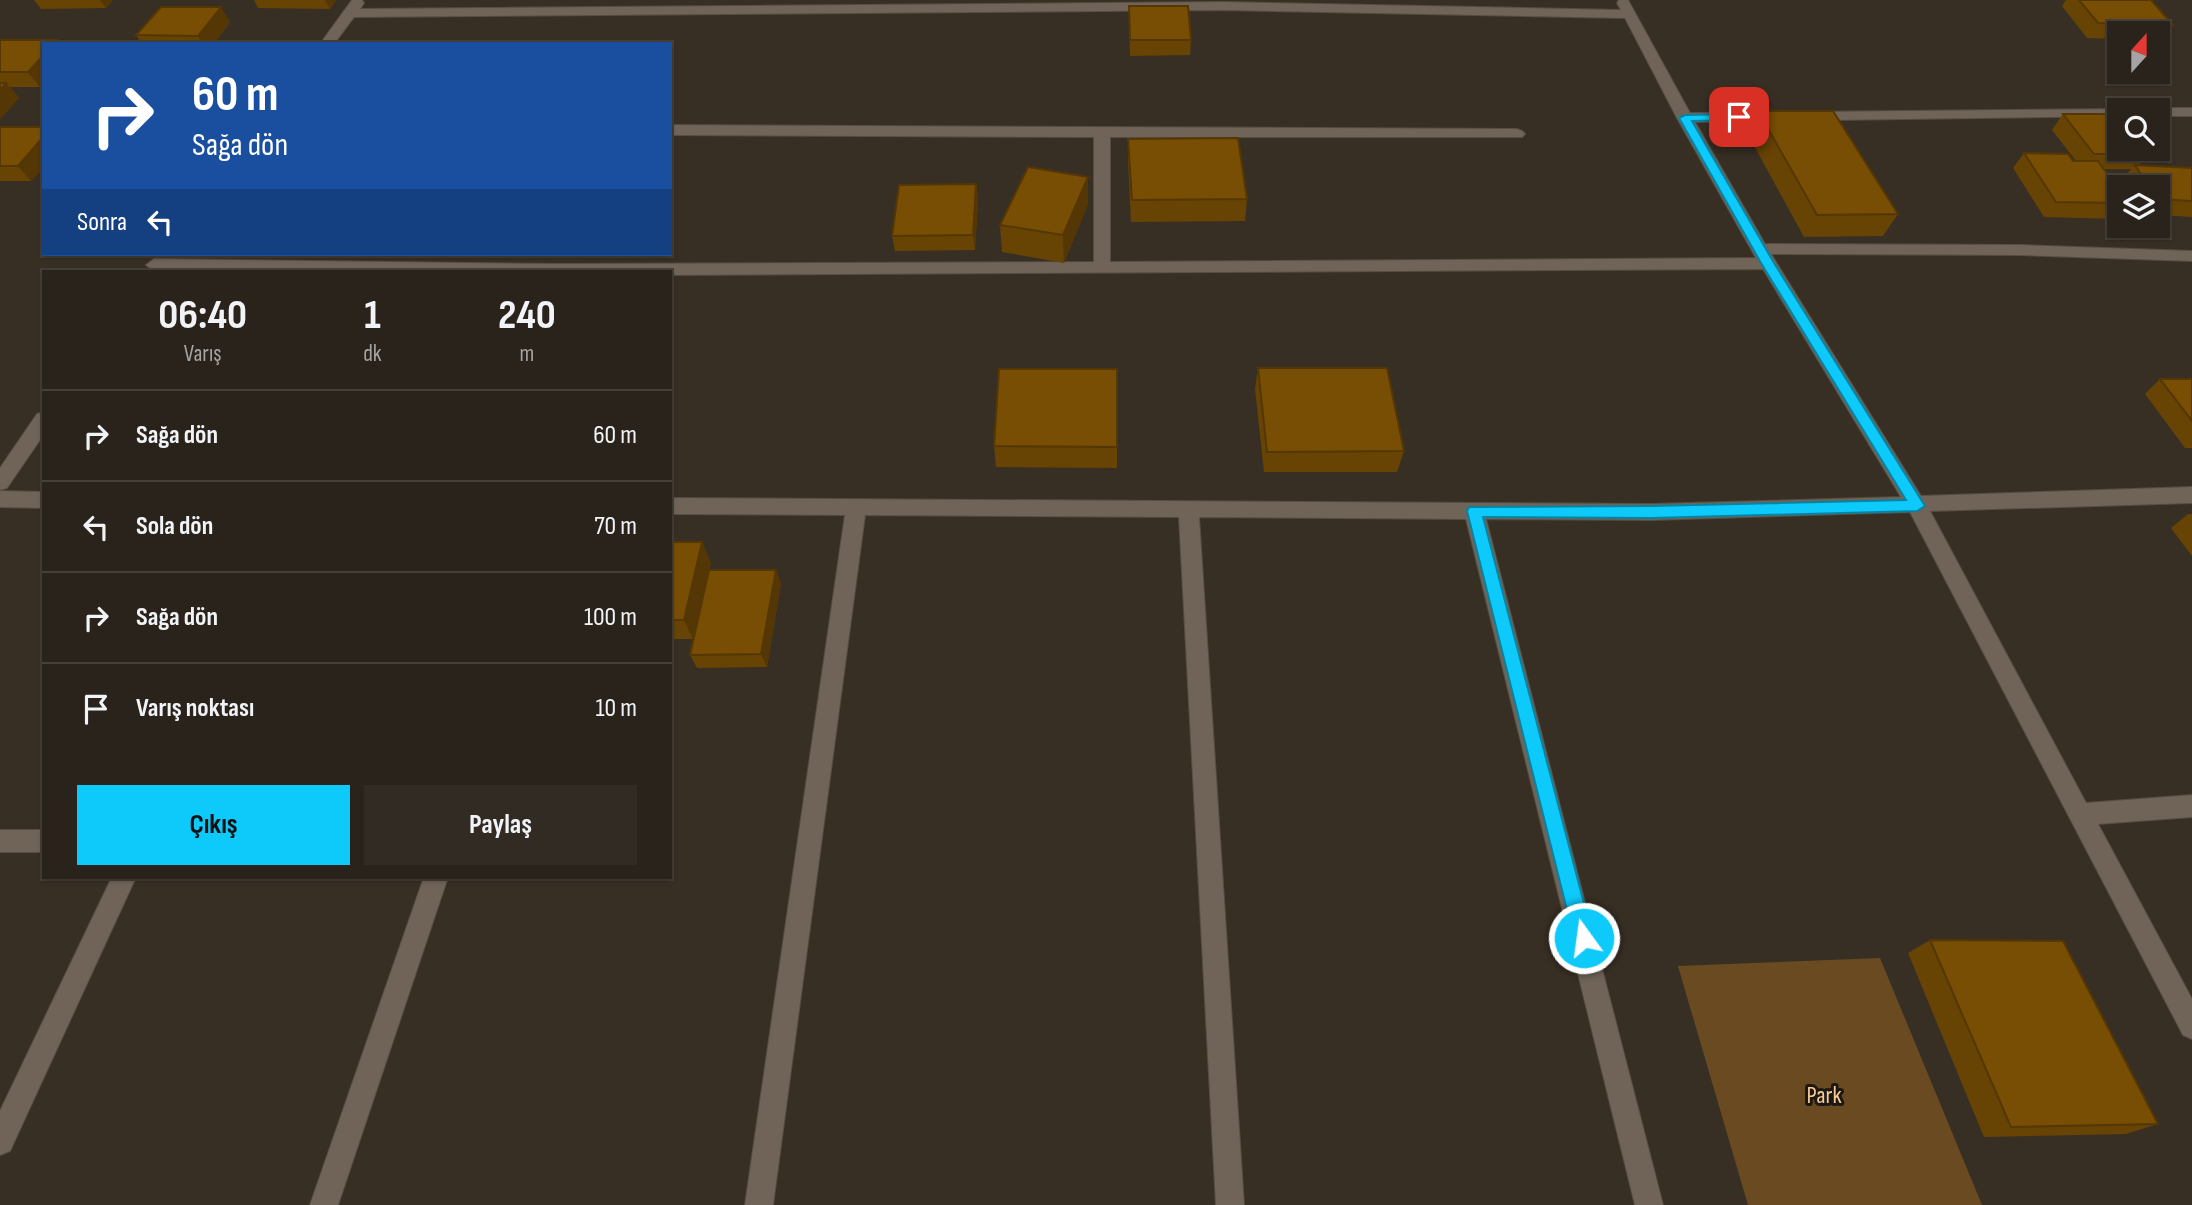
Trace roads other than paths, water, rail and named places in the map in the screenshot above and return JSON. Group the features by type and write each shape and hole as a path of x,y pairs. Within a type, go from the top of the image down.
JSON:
{"street":[{"path":"328,42 359,0"},
{"path":"350,13 1223,6 1626,7 1685,118 1764,256 1917,506 2192,1026"},
{"path":"1685,118 2107,112"},
{"path":"2170,112 2192,112"},
{"path":"672,130 1517,134"},
{"path":"1102,132 1102,269"},
{"path":"672,271 1102,269 2021,250 2192,256"},
{"path":"155,263 412,270"},
{"path":"0,482 42,422"},
{"path":"672,506 1652,512 1917,506 2192,495"},
{"path":"0,499 42,499"},
{"path":"759,1205 856,508"},
{"path":"1189,510 1230,1205"},
{"path":"1474,511 1650,1205"},
{"path":"2082,814 2192,806"},
{"path":"0,841 42,841"},
{"path":"0,1141 123,879"},
{"path":"324,1205 435,879"}],"park label":[{"name":"Park","path":"1824,1095"}]}
